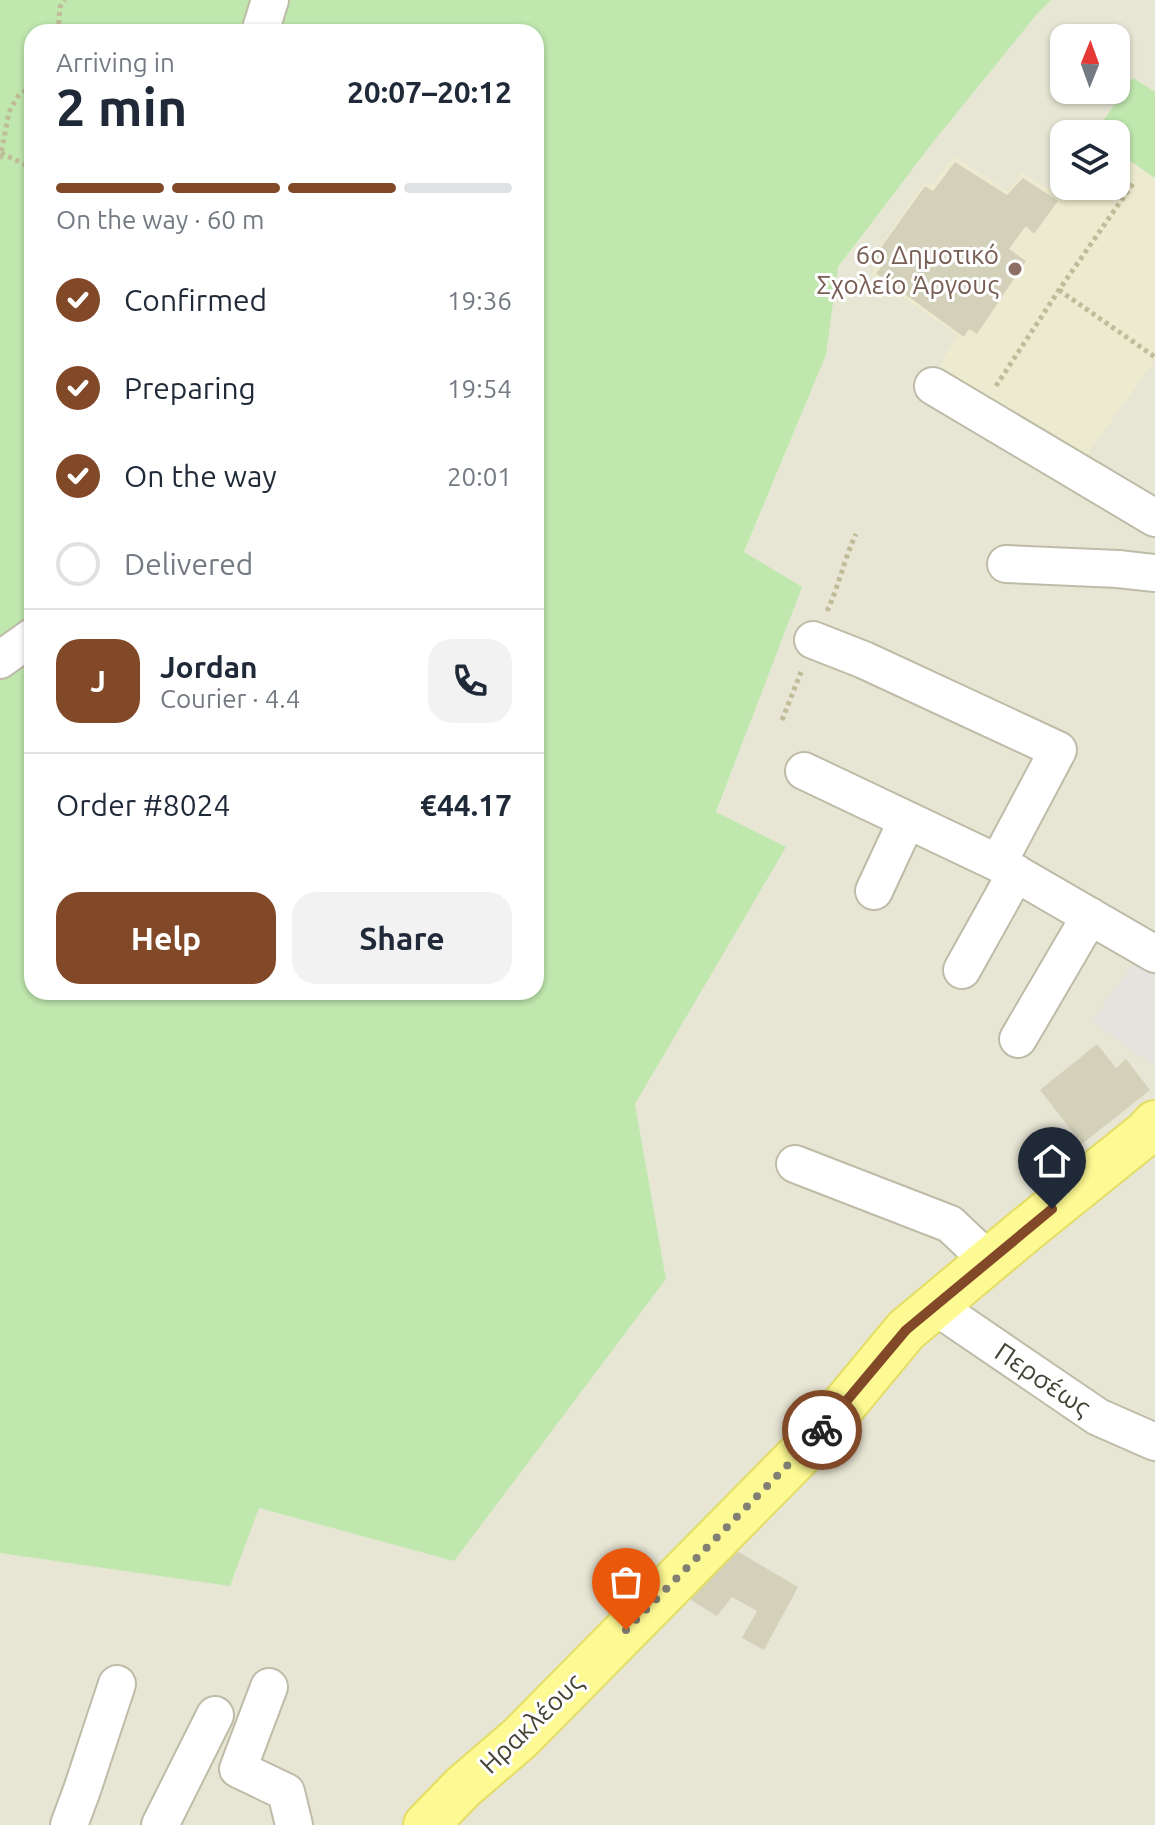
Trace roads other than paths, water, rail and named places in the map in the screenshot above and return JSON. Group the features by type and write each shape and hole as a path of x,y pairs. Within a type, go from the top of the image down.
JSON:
{"main road":[{"name":"Ηρακλέους","path":"426,1825 463,1787 520,1738 819,1435 906,1330 1155,1123"}],"street":[{"path":"262,24 270,0"},
{"path":"933,386 1155,518"},
{"path":"1006,564 1155,573"},
{"path":"813,640 864,660 1058,750 962,970"},
{"path":"0,660 24,643"},
{"path":"804,771 1007,868 1155,954"},
{"path":"874,891 907,820"},
{"path":"1018,1039 1090,916"},
{"path":"795,1164 950,1224 989,1261"},
{"name":"Περσέως","path":"935,1306 1098,1417 1155,1442"},
{"path":"69,1825 117,1684"},
{"path":"269,1687 238,1769 286,1792 294,1825"},
{"path":"160,1825 215,1715"}],"place":[{"name":"6ο Δημοτικό Σχολείο Άργους","path":"1015,269"}]}
